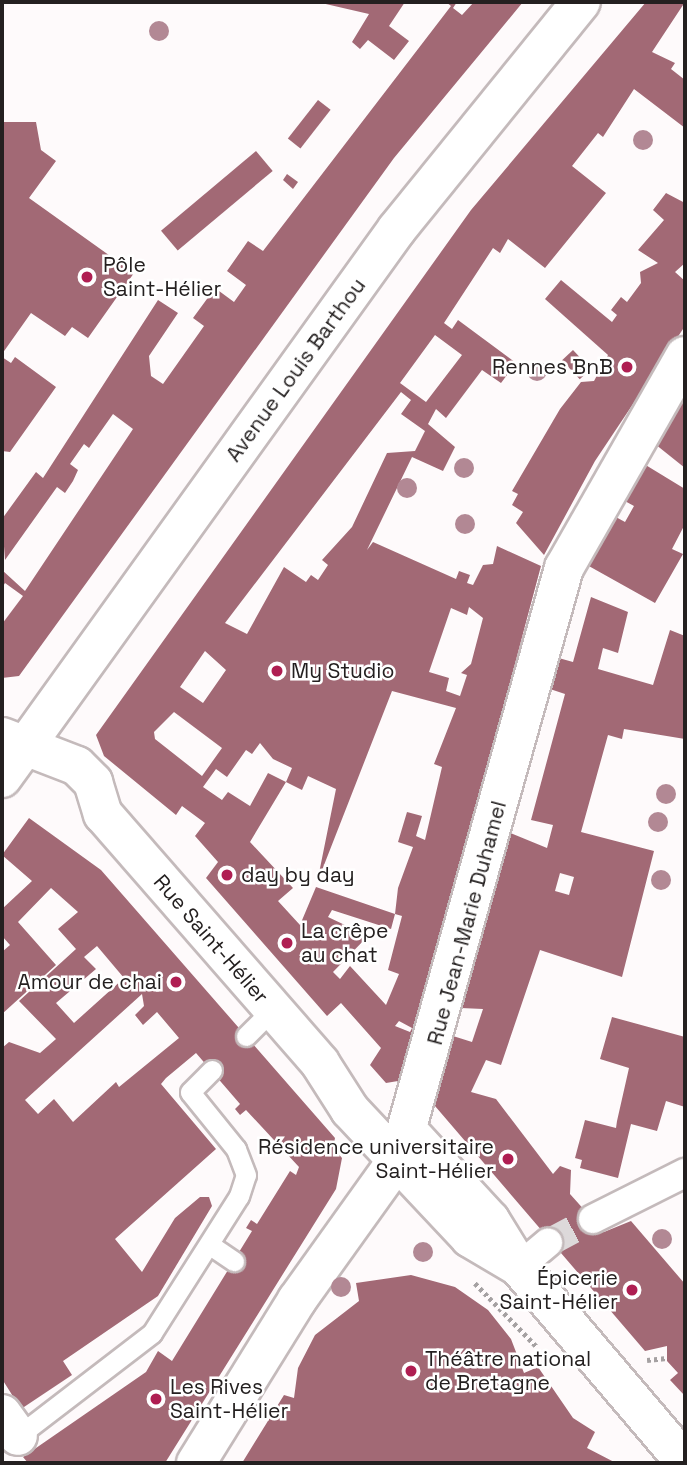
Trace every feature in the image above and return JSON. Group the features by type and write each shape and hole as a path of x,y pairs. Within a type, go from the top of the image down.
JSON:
{"street":[{"name":"Avenue Louis Barthou","path":"9,754 397,229 581,2"},
{"name":"Rue Jean-Marie Duhamel","path":"196,1463 286,1294 402,1144 564,568 685,356"},
{"name":"Rue Saint-Hélier","path":"9,754 77,766 93,782 103,814 259,1023 370,1092 402,1144 533,1255 685,1462"},
{"path":"593,1219 685,1173"}],"lane":[{"path":"10,1425 152,1333 210,1245 246,1175 236,1149 190,1093 212,1070"},
{"path":"210,1245 233,1261"}],"path":[{"path":"472,1280 548,1356"},
{"path":"647,1360 667,1358"}],"building":[{"path":"317,2 405,2 389,26 409,41 394,60 368,40 360,49 352,42 369,14"},
{"path":"446,2 457,2 453,8 462,15 474,2 523,2 394,158 19,676 2,678 2,624 23,596 5,583 2,588 2,570 25,591 133,429 113,414 89,448 84,444 70,464 78,470 65,493 57,487 5,560 2,519 36,472 43,478 158,300 178,313 149,356 151,376 163,384 204,326 193,318 215,288 234,302 246,285 227,271 248,241 263,251 451,6"},
{"path":"646,2 685,2 652,52 675,63 671,69 685,80 685,128 634,89 603,137 598,133 572,166 606,193 545,268 508,239 500,253 493,248 444,323 452,329 458,320 516,363 501,383 482,370 446,418 436,409 428,424 455,447 443,471 412,457 367,550 373,542 456,579 459,571 470,575 467,583 473,585 483,565 493,564 497,546 541,566 404,1080 386,1083 370,1065 381,1048 341,1003 327,1016 206,878 218,862 195,836 205,823 182,806 176,815 104,756 96,735 471,210","holes":["435,335 462,355 426,402 400,383","401,392 411,400 401,414 425,431 415,451 387,453 352,527 322,560 328,565 318,580 311,575 306,582 284,567 247,634 225,623","469,607 483,618 471,664 461,673 467,675 460,696 446,691 449,678 429,672 451,608 467,615","205,651 226,670 203,703 180,687","392,691 456,708 434,764 442,767 425,840 416,836 422,816 407,812 398,842 413,847 398,888 395,914 316,887 300,925 278,901 293,888 250,842 286,782 302,790 308,776 336,789 317,883","174,712 222,748 202,776 155,739 154,732","260,743 273,759 292,768 286,782 268,773 250,806 228,792 222,800 203,787 216,769 227,777 246,750 252,754","332,910 391,929 395,914 402,916 388,970 399,974 386,1005 350,966 340,979 333,972 368,936 328,917","399,1021 412,1028 410,1032 395,1026"]},
{"path":"318,100 331,110 300,148 288,139"},
{"path":"2,122 36,122 41,150 56,161 29,198 134,273 88,338 72,327 65,336 31,313 2,354"},
{"path":"256,151 273,171 178,251 161,231"},
{"path":"287,174 298,182 293,189 283,180"},
{"path":"666,193 685,203 685,263 675,272 685,281 685,326 595,461 544,555 516,523 523,512 512,505 518,494 512,491 560,409 581,382 594,381 608,355 545,299 561,280 612,322 617,315 611,310 621,297 627,302 641,283 640,272 658,263 638,250 664,220 653,210"},
{"path":"573,350 591,369 580,379 562,360"},
{"path":"2,357 11,363 15,357 56,387 10,452 2,451"},
{"path":"685,392 685,468 655,444"},
{"path":"644,464 685,489 685,524 672,549 683,554 655,603 587,565 614,516 625,522 634,506 623,500"},
{"path":"591,597 628,612 618,653 603,648 598,669 653,685 670,630 685,636 685,739 624,729 622,739 608,735 581,832 654,851 622,977 540,950 501,1065 486,1060 471,1092 496,1099 553,1174 560,1166 571,1170 570,1194 604,1232 631,1221 685,1284 685,1396 670,1380 678,1373 667,1361 667,1346 645,1351 435,1106 453,1036 472,1042 483,1009 461,1008 508,832 547,848 553,825 531,820 565,694 547,688 555,657 573,662","holes":["560,873 574,877 569,895 555,891"]},
{"path":"29,818 101,870 335,1138 333,1148 342,1158 336,1189 165,1463 28,1463 23,1457 146,1372 158,1351 172,1361 252,1231 246,1228 251,1220 257,1224 290,1171 296,1175 299,1167 246,1110 240,1115 235,1109 240,1104 196,1053 166,1078 161,1084 216,1149 115,1239 142,1272 175,1218 200,1197 209,1197 212,1206 158,1296 63,1361 72,1375 21,1409 2,1379 2,1048 9,1042 40,1053 56,1039 19,1001 76,949 58,929 78,912 51,888 18,922 56,965 2,1014 2,952 10,945 2,936 2,909 32,881 2,855","holes":["97,946 124,978 74,1023 56,1003 96,969 84,957","142,994 144,1006 135,1015 143,1025 157,1012 179,1038 119,1087 116,1082 73,1122 54,1099 38,1114 25,1100"]},
{"path":"612,1017 685,1037 685,1107 666,1101 657,1131 631,1124 618,1178 580,1168 582,1160 575,1158 585,1120 616,1128 629,1068 600,1059"},
{"name":"Théâtre national de Bretagne","path":"411,1275 455,1287 488,1310 511,1339 524,1373 538,1367 573,1418 595,1432 587,1448 616,1463 242,1463 284,1395 294,1398 298,1368 315,1335 359,1301 356,1283"}],"tunnel":[{"path":"548,1243 593,1219"}],"place":[{"name":"Pôle Saint-Hélier","path":"87,277"},
{"name":"Rennes BnB","path":"627,367"},
{"name":"My Studio","path":"277,671"},
{"name":"day by day","path":"227,875"},
{"name":"La crêpe au chat","path":"287,943"},
{"name":"Amour de chai","path":"176,982"},
{"name":"Résidence universitaire Saint-Hélier","path":"508,1159"},
{"name":"Épicerie Saint-Hélier","path":"632,1290"},
{"name":"Théâtre national de Bretagne","path":"411,1371"},
{"name":"Les Rives Saint-Hélier","path":"156,1399"}]}
